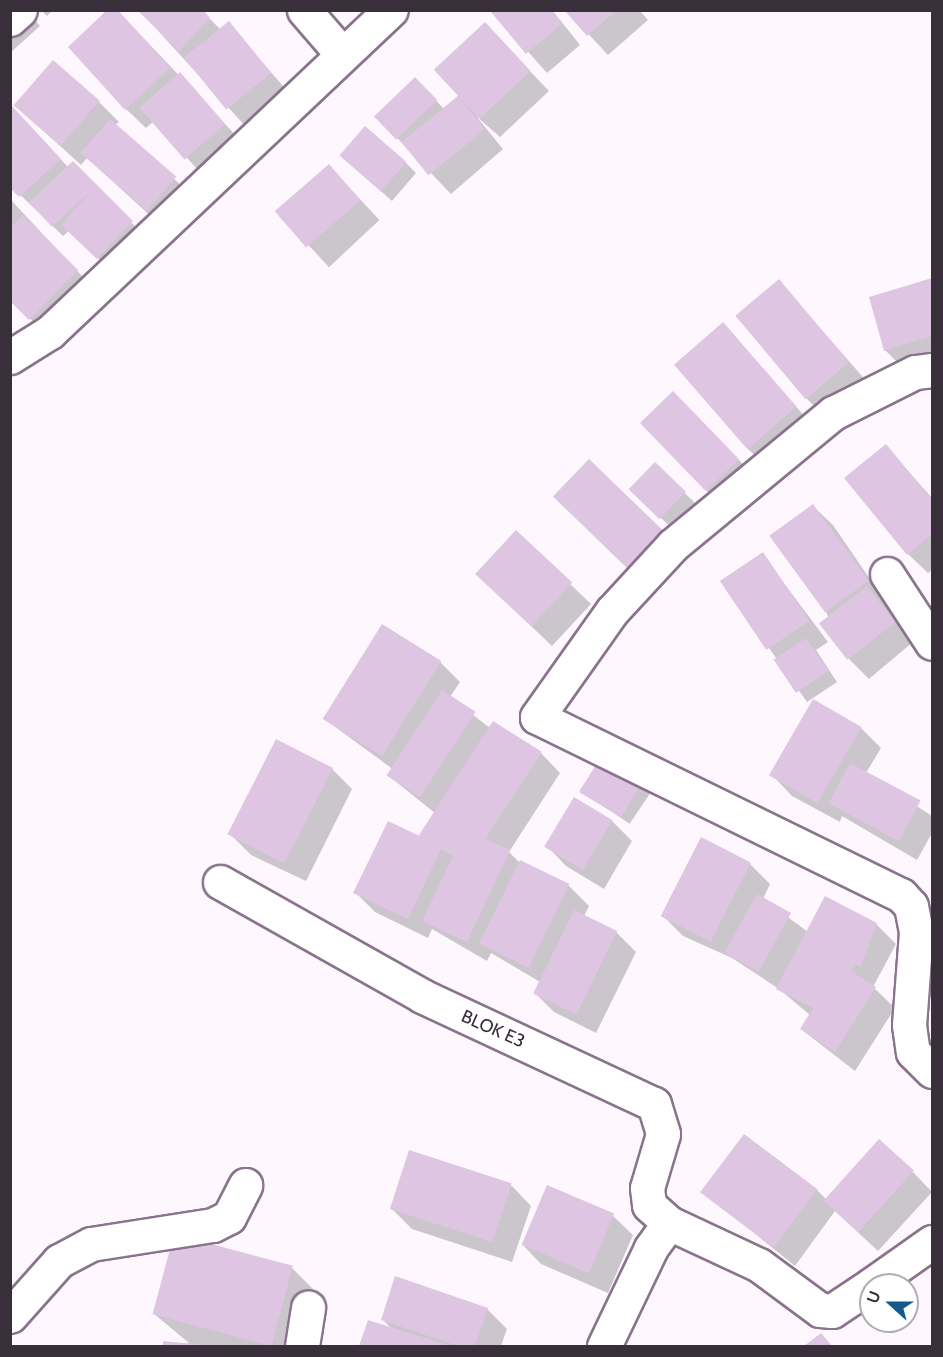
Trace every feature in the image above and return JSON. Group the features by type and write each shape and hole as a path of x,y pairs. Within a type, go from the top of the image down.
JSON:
{"street":[{"path":"10,19 20,10"},
{"path":"304,10 342,54"},
{"path":"10,357 50,332 391,10"},
{"path":"933,370 915,372 833,413 673,545 612,610 537,717 901,895 911,906 916,932 909,1024 914,1052 933,1071"},
{"path":"887,574 933,643"},
{"name":"BLOK E3","path":"220,882 422,996 654,1104 663,1134 647,1188 649,1205 669,1223 759,1265 820,1310 832,1311 859,1293"},
{"path":"10,1316 59,1261 91,1244 213,1225 229,1217 245,1185"},
{"path":"604,1347 651,1248 669,1223"},
{"name":"BLOK E3","path":"888,1273 933,1242"},
{"path":"302,1347 308,1307"}],"building":[{"path":"107,10 118,10 170,68 125,110 68,47"},
{"path":"137,10 203,10 210,18 179,51"},
{"path":"551,10 562,24 526,54 491,12"},
{"path":"564,10 617,10 587,36"},
{"path":"229,21 271,73 226,110 184,58"},
{"path":"485,22 531,71 479,119 434,70"},
{"path":"53,60 100,101 60,146 14,105"},
{"path":"180,72 225,124 185,160 139,107"},
{"path":"415,77 437,100 396,140 374,117"},
{"path":"458,96 485,129 428,175 401,142"},
{"path":"12,106 61,159 19,197 10,188"},
{"path":"110,119 176,177 147,211 80,153"},
{"path":"365,126 407,162 381,192 339,155"},
{"path":"73,161 133,221 97,259 61,225 92,190 52,227 29,202"},
{"path":"329,164 360,200 306,247 275,211"},
{"path":"23,215 78,270 29,320 10,301 10,228"},
{"path":"932,278 932,336 884,351 869,297"},
{"path":"779,279 849,362 805,399 735,316"},
{"path":"723,322 796,407 747,449 674,365"},
{"path":"673,391 739,459 706,491 640,423"},
{"path":"886,444 932,500 932,534 907,555 844,478"},
{"path":"589,459 663,531 627,568 553,496"},
{"path":"655,462 686,492 660,519 629,489"},
{"path":"813,504 869,581 825,613 769,536"},
{"path":"516,530 572,583 531,626 475,574"},
{"path":"763,552 809,621 766,650 720,581"},
{"path":"867,586 895,622 847,660 819,624"},
{"path":"382,624 441,661 382,756 323,719"},
{"path":"806,638 828,671 796,693 774,660"},
{"path":"442,690 476,712 420,797 386,776"},
{"path":"813,699 861,727 817,803 769,775"},
{"path":"493,721 542,752 485,839 510,850 467,942 422,921 453,856 441,849 408,919 353,893 388,821 426,839 419,835"},
{"path":"276,739 333,768 284,863 227,834"},
{"path":"604,751 646,776 621,817 579,792"},
{"path":"850,763 921,801 899,841 828,804"},
{"path":"574,797 613,820 583,870 544,847"},
{"path":"701,837 751,862 710,942 661,916"},
{"path":"520,860 569,884 529,968 479,944"},
{"path":"757,894 791,913 759,972 725,953"},
{"path":"825,896 877,923 861,967 855,964 851,971 876,987 835,1052 800,1029 813,1008 776,989"},
{"path":"574,910 617,931 576,1015 533,994"},
{"path":"744,1134 817,1189 774,1248 700,1192"},
{"path":"879,1139 914,1170 858,1232 823,1201"},
{"path":"409,1150 512,1183 493,1242 390,1209"},
{"path":"547,1185 614,1214 589,1273 522,1245"},
{"path":"174,1234 293,1266 271,1346 153,1314"},
{"path":"395,1276 488,1308 475,1346 458,1346 381,1320"},
{"path":"368,1320 451,1346 359,1346"},
{"path":"821,1333 832,1346 804,1346"},
{"path":"163,1341 204,1345 204,1346 163,1346"}]}
